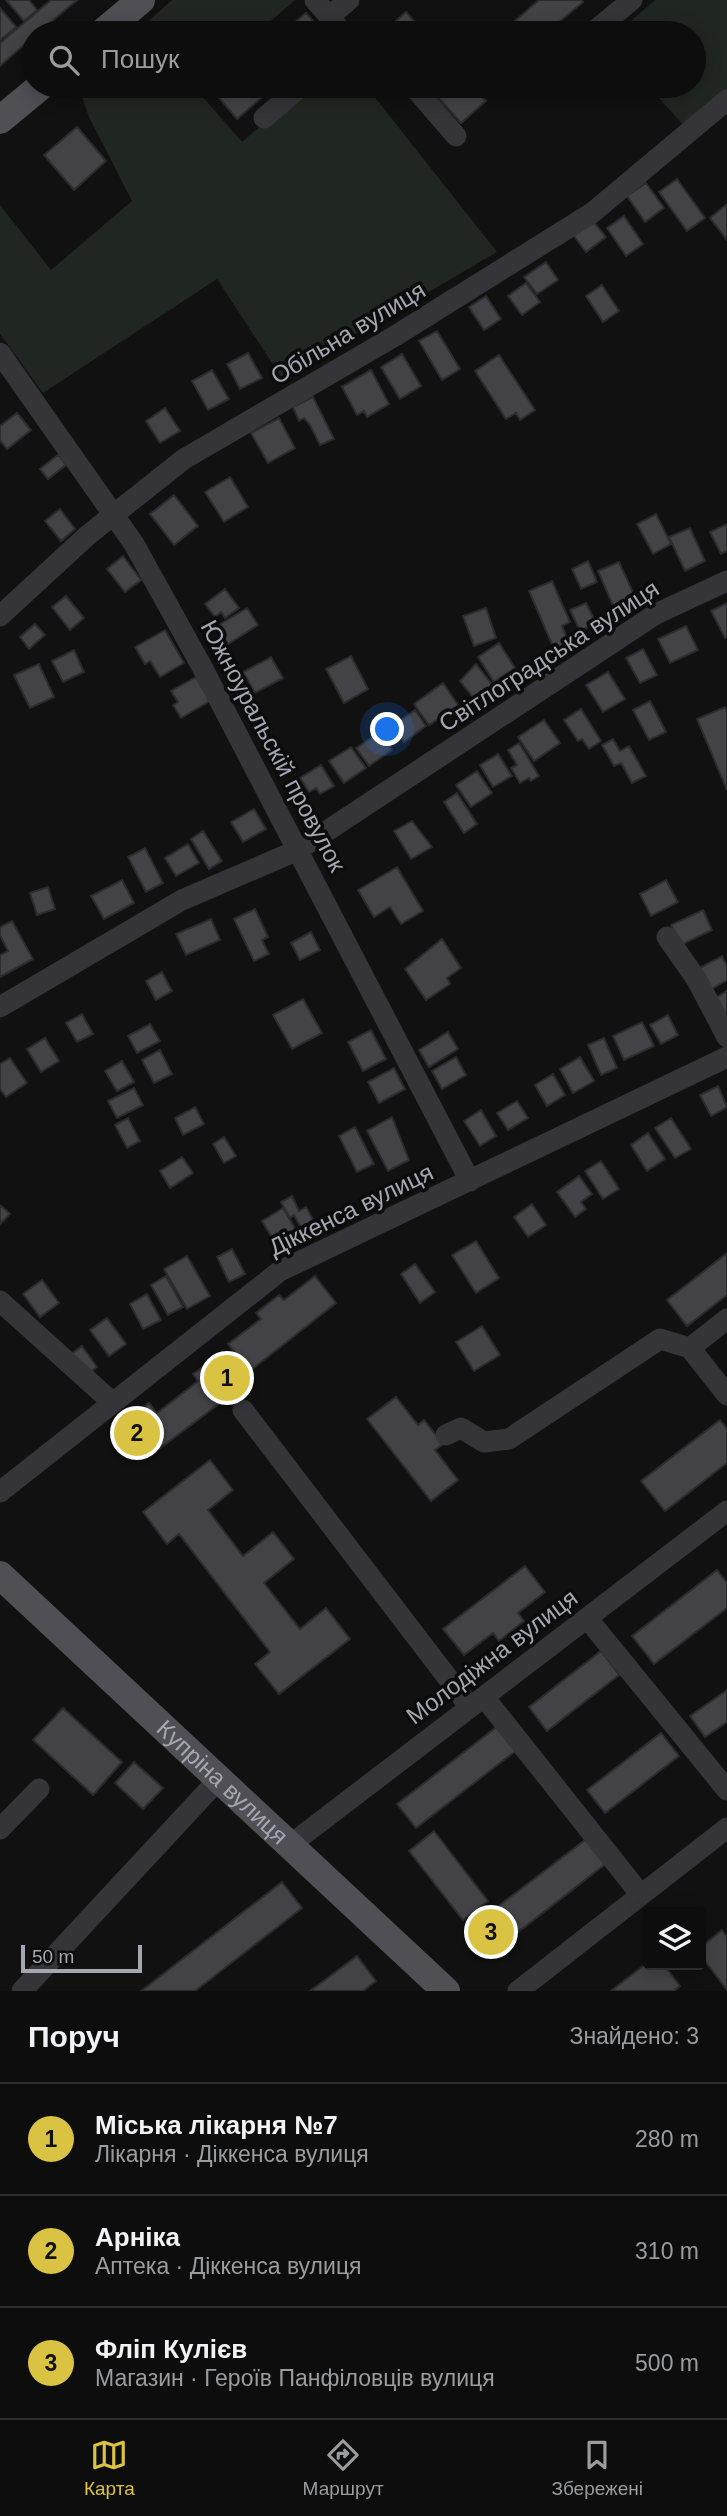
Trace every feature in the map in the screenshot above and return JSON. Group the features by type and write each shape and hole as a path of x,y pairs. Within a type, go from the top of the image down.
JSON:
{"main road":[{"path":"116,21 141,0"},
{"path":"0,120 27,98"},
{"name":"Купріна вулиця","path":"0,1575 446,1991"}],"street":[{"path":"315,0 334,21"},
{"path":"330,16 349,0"},
{"path":"607,21 632,0"},
{"path":"264,118 287,98"},
{"path":"423,98 456,136"},
{"name":"Обільна вулиця","path":"0,615 115,514 184,459 395,336 593,213 727,100"},
{"name":"Южноуральскій провулок","path":"0,353 115,514 201,665 470,1181"},
{"name":"Світлоградська вулиця","path":"0,1007 182,900 298,850 656,614 727,581"},
{"path":"667,937 697,980 727,1037"},
{"name":"Діккенса вулиця","path":"0,1493 279,1271 727,1057"},
{"path":"0,1301 113,1403"},
{"path":"690,1348 727,1319"},
{"path":"446,1435 461,1429 484,1442 509,1439 660,1339 690,1348 727,1395"},
{"path":"243,1410 477,1702 641,1895"},
{"name":"Молодіжна вулиця","path":"290,1845 727,1511"},
{"path":"587,1618 727,1790"},
{"path":"22,1991 219,1779"},
{"path":"0,1829 38,1789"},
{"path":"519,1991 727,1828"}],"shaded area":[{"path":"172,0 295,0 271,21 148,21"},
{"path":"655,0 727,0 727,94 686,128 659,98 706,98 706,21 631,21"},
{"path":"82,98 204,98 242,142 294,98 375,98 497,252 282,378 217,279 43,393 0,334 0,205 51,270 132,201 89,117"}],"building":[{"path":"6,0 29,0 37,10 24,21"},
{"path":"51,0 77,0 52,21 26,21"},
{"path":"539,0 583,2 560,21 515,21"},
{"path":"0,8 16,27 0,40"},
{"path":"406,12 414,21 396,21"},
{"path":"306,13 313,21 296,21"},
{"path":"21,25 21,48 0,66 0,43"},
{"path":"219,98 261,98 237,119"},
{"path":"439,98 483,98 486,101 461,123"},
{"path":"77,127 106,161 74,190 44,155"},
{"path":"677,179 705,218 687,231 659,192"},
{"path":"646,183 664,208 645,222 627,196"},
{"path":"727,204 727,240 710,218"},
{"path":"624,216 643,244 626,256 607,228"},
{"path":"593,221 606,237 586,252 574,236"},
{"path":"546,262 558,280 537,294 524,277"},
{"path":"526,283 540,302 522,315 508,296"},
{"path":"602,285 619,311 603,322 586,296"},
{"path":"486,296 501,319 484,330 469,307"},
{"path":"437,331 460,369 442,380 419,341"},
{"path":"248,353 262,378 240,389 227,364"},
{"path":"402,354 421,386 400,399 381,367"},
{"path":"499,355 535,410 520,420 516,413 506,419 475,371"},
{"path":"212,370 229,399 208,410 192,381"},
{"path":"371,370 389,404 367,417 364,411 357,415 342,387"},
{"path":"313,397 334,439 320,445 310,425 304,418 299,421 293,407"},
{"path":"165,408 180,431 160,443 146,421"},
{"path":"17,413 31,430 7,449 0,440 0,426"},
{"path":"279,418 295,448 268,463 251,433"},
{"path":"58,455 66,465 48,479 40,469"},
{"path":"230,477 248,507 224,522 205,492"},
{"path":"174,495 198,526 174,545 150,514"},
{"path":"60,509 75,529 61,541 45,521"},
{"path":"656,514 671,544 653,554 637,524"},
{"path":"727,524 727,551 721,554 710,532"},
{"path":"690,528 705,561 685,571 669,537"},
{"path":"123,556 141,580 125,592 107,569"},
{"path":"588,561 597,582 581,589 572,569"},
{"path":"619,562 636,599 614,608 598,571"},
{"path":"552,581 570,622 562,626 572,649 557,656 529,591"},
{"path":"225,589 239,608 225,618 221,612 215,617 205,604"},
{"path":"66,596 84,618 70,630 52,607"},
{"path":"586,603 596,623 580,631 570,610"},
{"path":"727,603 727,637 725,638 711,611"},
{"path":"247,608 258,625 228,644 217,626"},
{"path":"486,608 496,638 474,646 463,616"},
{"path":"35,624 45,635 29,649 20,637"},
{"path":"686,626 698,650 670,663 658,639"},
{"path":"165,630 184,663 160,677 150,661 145,664 135,647"},
{"path":"499,643 515,668 494,682 478,657"},
{"path":"643,649 657,675 640,683 626,658"},
{"path":"74,650 84,672 63,682 52,661"},
{"path":"351,656 368,689 344,703 326,669"},
{"path":"271,657 283,678 255,693 243,672"},
{"path":"39,664 54,697 30,708 14,675"},
{"path":"476,664 498,692 480,706 460,681"},
{"path":"608,672 625,699 603,712 586,685"},
{"path":"196,677 210,701 181,718 173,705 178,702 171,691"},
{"path":"443,683 458,705 429,725 414,704"},
{"path":"650,701 666,732 649,740 633,710"},
{"path":"725,707 727,712 727,790 697,719"},
{"path":"581,709 601,741 589,749 582,739 578,741 564,720"},
{"path":"415,710 426,726 404,742 393,726"},
{"path":"544,720 560,743 534,761 518,737"},
{"path":"380,732 392,750 369,766 356,748"},
{"path":"613,739 620,751 629,746 646,776 632,783 621,763 614,766 602,745"},
{"path":"519,743 539,776 520,783 511,768 517,765 508,750"},
{"path":"351,747 366,768 344,783 329,761"},
{"path":"498,754 512,776 493,787 480,765"},
{"path":"321,765 334,786 320,794 316,788 309,792 300,778"},
{"path":"477,771 492,793 471,807 456,785"},
{"path":"457,793 477,824 464,833 444,802"},
{"path":"254,809 266,829 243,842 231,822"},
{"path":"412,821 432,847 411,859 394,831"},
{"path":"203,831 222,861 209,869 191,839"},
{"path":"188,844 199,863 176,876 165,858"},
{"path":"145,848 163,883 146,892 128,857"},
{"path":"397,867 423,911 401,924 390,907 374,917 358,890"},
{"path":"122,880 134,903 104,919 91,896"},
{"path":"666,880 678,902 651,916 640,894"},
{"path":"48,887 55,909 37,915 30,893"},
{"path":"255,909 268,937 262,940 269,954 254,961 234,919"},
{"path":"703,910 712,930 681,945 671,925"},
{"path":"211,919 220,940 186,955 176,934"},
{"path":"12,921 33,959 0,977 0,955 8,951 0,935 0,927"},
{"path":"311,932 320,950 300,960 291,943"},
{"path":"442,939 461,968 447,978 450,984 426,1000 405,969"},
{"path":"722,956 727,966 727,980 708,991 696,970"},
{"path":"162,972 172,991 156,1000 146,981"},
{"path":"727,991 727,1016 713,999"},
{"path":"303,999 322,1033 292,1049 273,1015"},
{"path":"82,1014 93,1034 77,1042 66,1023"},
{"path":"668,1015 678,1035 661,1044 650,1025"},
{"path":"642,1022 654,1046 624,1060 613,1036"},
{"path":"150,1024 160,1041 137,1053 128,1036"},
{"path":"371,1030 386,1059 363,1071 348,1042"},
{"path":"448,1032 458,1049 429,1067 419,1050"},
{"path":"45,1038 59,1061 41,1072 27,1049"},
{"path":"604,1038 617,1068 601,1075 588,1045"},
{"path":"160,1050 172,1074 154,1083 142,1060"},
{"path":"456,1057 466,1075 442,1089 432,1071"},
{"path":"580,1057 594,1081 573,1093 560,1069"},
{"path":"10,1058 27,1083 6,1097 0,1089 0,1064"},
{"path":"122,1061 134,1082 117,1091 105,1071"},
{"path":"394,1068 405,1089 379,1103 368,1082"},
{"path":"553,1074 565,1095 547,1106 535,1085"},
{"path":"718,1086 727,1107 711,1116 700,1095"},
{"path":"134,1088 143,1105 117,1118 108,1101"},
{"path":"517,1101 528,1118 508,1130 497,1113"},
{"path":"195,1107 204,1124 183,1135 175,1118"},
{"path":"481,1110 496,1136 480,1146 464,1121"},
{"path":"392,1117 409,1160 388,1171 367,1131"},
{"path":"128,1118 140,1141 127,1148 115,1125"},
{"path":"671,1118 691,1149 675,1158 655,1128"},
{"path":"355,1127 374,1164 357,1172 339,1136"},
{"path":"648,1133 665,1159 647,1171 631,1145"},
{"path":"224,1137 236,1156 224,1163 213,1144"},
{"path":"182,1157 193,1173 170,1188 160,1171"},
{"path":"601,1161 619,1189 603,1199 585,1171"},
{"path":"579,1176 592,1194 581,1202 586,1209 575,1217 557,1192"},
{"path":"292,1196 299,1211 306,1207 320,1232 307,1239 294,1215 290,1218 281,1202"},
{"path":"532,1204 546,1225 528,1237 514,1217"},
{"path":"0,1205 10,1214 0,1224"},
{"path":"283,1208 303,1242 287,1252 283,1246 279,1249 262,1221"},
{"path":"476,1241 499,1278 476,1293 452,1255"},
{"path":"232,1249 245,1274 229,1282 217,1257"},
{"path":"727,1253 727,1295 687,1326 667,1300"},
{"path":"187,1256 210,1296 187,1309 164,1269"},
{"path":"415,1264 435,1292 420,1303 401,1274"},
{"path":"166,1276 183,1307 168,1315 151,1285"},
{"path":"315,1276 336,1303 250,1371 228,1344 261,1319 256,1313 279,1295 284,1300"},
{"path":"315,1276 336,1303 250,1371 228,1344 261,1319 256,1313 279,1295 284,1300"},
{"path":"42,1280 59,1303 40,1317 23,1294"},
{"path":"147,1294 161,1320 143,1329 130,1304"},
{"path":"107,1318 126,1344 109,1356 90,1330"},
{"path":"482,1326 500,1355 474,1371 456,1342"},
{"path":"82,1346 97,1367 85,1376 70,1355"},
{"path":"208,1363 232,1394 159,1449 133,1415 149,1403 157,1413 198,1381 193,1374"},
{"path":"396,1397 418,1425 424,1420 443,1444 435,1450 458,1480 431,1501 367,1419"},
{"path":"720,1420 727,1429 727,1463 665,1511 641,1481"},
{"path":"210,1460 233,1490 208,1510 243,1556 273,1532 294,1559 264,1583 300,1629 326,1608 350,1639 279,1694 255,1664 270,1652 179,1534 167,1544 143,1512"},
{"path":"525,1566 545,1592 518,1613 524,1621 499,1641 493,1633 464,1655 443,1629"},
{"path":"717,1570 727,1583 727,1608 654,1664 632,1636"},
{"path":"601,1651 619,1675 547,1731 529,1707"},
{"path":"727,1690 727,1722 705,1737 690,1716"},
{"path":"63,1708 122,1762 93,1795 33,1740"},
{"path":"499,1725 518,1749 416,1828 397,1804"},
{"path":"661,1733 679,1756 605,1813 587,1790"},
{"path":"134,1762 163,1788 143,1809 115,1783"},
{"path":"434,1831 488,1901 463,1920 409,1851"},
{"path":"589,1837 608,1862 504,1943 484,1917"},
{"path":"282,1882 302,1908 195,1991 141,1991"},
{"path":"722,1930 727,1937 727,1990 706,1963 706,1943"},
{"path":"357,1956 376,1981 363,1991 310,1991"},
{"path":"643,1966 643,1970 668,1970 680,1986 674,1991 611,1991"}],"place":[{"name":"Міська лікарня №7","path":"227,1378"},
{"name":"Арніка","path":"137,1433"},
{"name":"Фліп Кулієв","path":"491,1932"}]}
